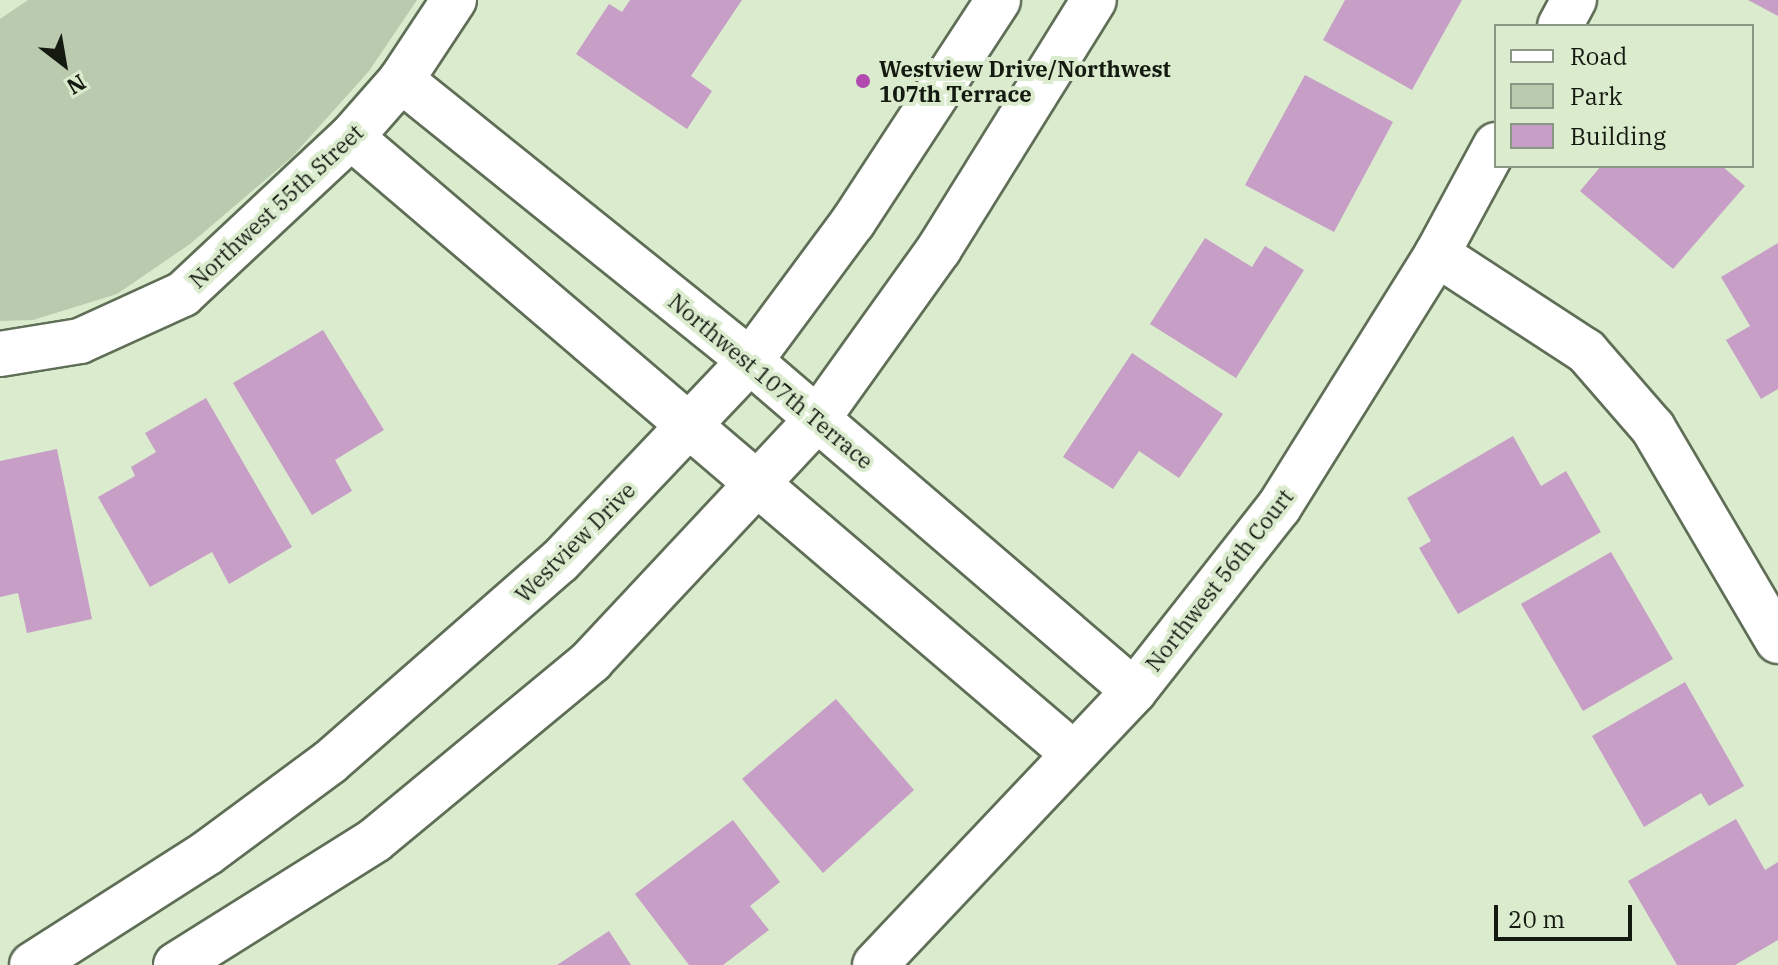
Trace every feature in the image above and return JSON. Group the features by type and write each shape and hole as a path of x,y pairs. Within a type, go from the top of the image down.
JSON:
{"street":[{"name":"Northwest 55th Street","path":"0,354 80,341 183,294 351,137 401,80 454,0"},
{"name":"Westview Drive","path":"32,965 207,853 330,762 560,561 750,361 853,222 998,0"},
{"path":"176,965 375,840 487,753 591,661 818,418 939,249 1094,0"},
{"path":"1561,24 1574,0"},
{"name":"Northwest 107th Terrace","path":"401,80 750,361 1134,691"},
{"path":"351,137 760,480 1074,754"},
{"name":"Northwest 56th Court","path":"884,962 1134,691 1279,507 1437,254 1494,149"},
{"path":"1437,254 1586,351 1653,428 1778,641"}],"green space":[{"path":"28,0 417,0 369,71 292,157 190,244 117,294 33,320 0,321 0,19"}],"building":[{"path":"630,0 742,0 691,76 712,91 687,129 576,54 609,4 622,12"},
{"path":"1345,0 1462,0 1412,90 1323,40"},
{"path":"1748,0 1778,0 1778,16"},
{"path":"1305,75 1393,122 1334,232 1245,185"},
{"path":"1599,168 1724,168 1745,186 1673,269 1580,191"},
{"path":"1205,238 1252,267 1265,246 1304,270 1236,378 1150,324"},
{"path":"1778,243 1778,389 1761,399 1726,340 1750,326 1721,277"},
{"path":"323,330 384,430 335,460 352,491 312,515 233,383"},
{"path":"1132,353 1223,414 1179,478 1139,451 1113,489 1063,457"},
{"path":"206,398 292,547 229,584 212,552 150,587 98,497 135,476 131,467 156,452 145,433"},
{"path":"1513,436 1541,486 1566,471 1601,532 1458,614 1419,548 1431,541 1407,498"},
{"path":"57,449 92,619 27,633 18,593 0,597 0,461"},
{"path":"1611,552 1673,659 1583,711 1521,604"},
{"path":"1685,682 1744,786 1709,806 1701,793 1644,827 1592,736"},
{"path":"836,699 914,790 823,873 742,779"},
{"path":"1736,819 1765,870 1778,862 1778,940 1735,965 1677,965 1628,881"},
{"path":"733,820 780,882 750,906 769,930 723,965 689,965 635,894"},
{"path":"609,931 631,965 557,965"}],"place":[{"name":"Westview Drive/Northwest 107th Terrace","path":"863,81"}]}
